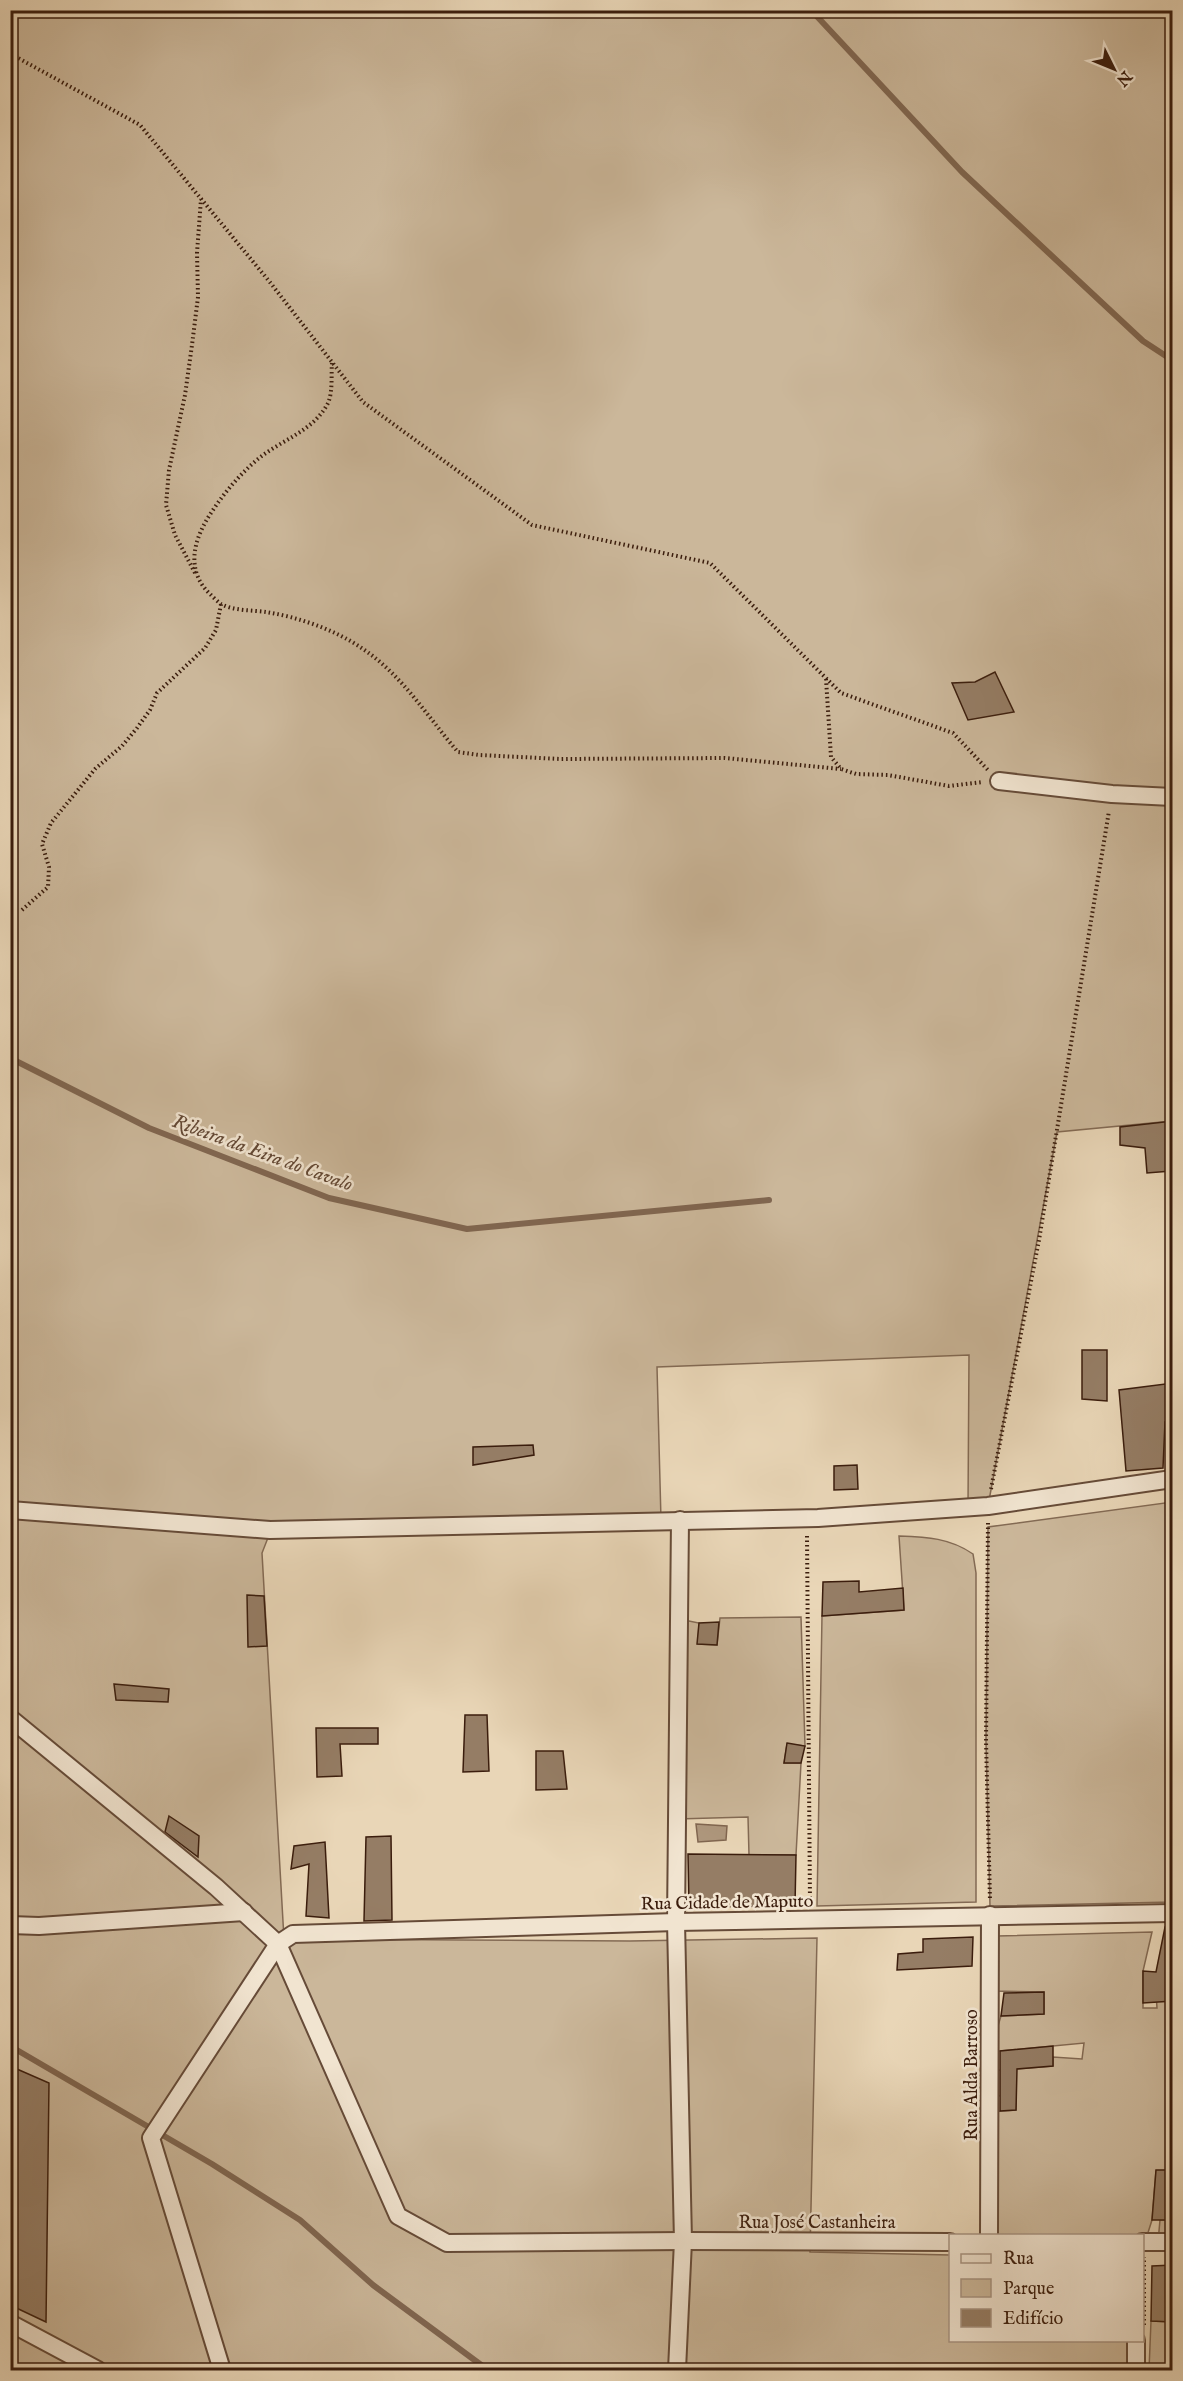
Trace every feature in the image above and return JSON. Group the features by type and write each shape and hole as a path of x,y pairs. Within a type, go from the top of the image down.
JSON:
{"street":[{"path":"999,781 1112,794 1173,797"},
{"path":"10,1510 270,1530 807,1518 988,1506 1173,1479"},
{"path":"676,2370 683,2241 676,1922 680,1520"},
{"path":"10,1718 281,1942 151,2139 222,2370"},
{"path":"10,1925 39,1926 244,1912"},
{"name":"Rua Cidade de Maputo","path":"281,1942 292,1934 676,1922 1173,1913"},
{"name":"Rua Alda Barroso","path":"989,2234 990,1916"},
{"name":"Rua José Castanheira","path":"281,1942 398,2216 447,2243 949,2242"},
{"path":"1144,2242 1173,2242"},
{"path":"10,2323 98,2370"},
{"path":"1136,2370 1140,2342"}],"path":[{"path":"10,56 18,58 140,125 269,281 363,402 531,525 710,563 841,693 953,734 999,781"},
{"path":"201,198 195,326 185,395 169,470 166,505 175,535 195,573 205,589 221,604 239,609 268,612 310,624 344,637 364,649 393,673 458,752 561,759 725,758 841,769 856,774 888,775 949,786 999,781"},
{"path":"195,573 195,546 206,520 221,497 259,458 313,423 328,402 332,363"},
{"path":"22,910 48,887 49,867 42,844 51,823 95,769 122,746 137,728 150,710 157,693 205,648 216,630 221,604"},
{"path":"826,678 831,757 841,769"},
{"path":"990,1916 986,1741 988,1506 1039,1240 1112,794"},
{"path":"807,1518 810,1919"}],"green space":[{"path":"11,11 1172,11 1172,1121 1057,1132 988,1506 968,1507 969,1355 657,1367 661,1520 271,1530 262,1553 284,1939 630,1941 817,1938 810,2252 949,2255 949,2342 1131,2342 1131,2370 11,2370"},
{"path":"1172,1502 1172,1902 990,1906 986,1741 988,1527"},
{"path":"899,1536 947,1542 973,1554 976,1573 976,1902 817,1906 822,1616 904,1610"},
{"path":"801,1617 805,1746 787,1744 784,1763 801,1763 796,1855 749,1855 748,1817 677,1819 679,1619 699,1623 698,1644 717,1645 720,1618"},
{"path":"1152,1932 1143,1971 1143,2008 1157,2008 1156,1993 1163,1993 1166,2002 1172,2001 1172,2170 1156,2171 1152,2220 1145,2242 1144,2234 989,2234 990,2112 1016,2110 1016,2094 990,2097 990,2071 1053,2066 1053,2057 1082,2059 1084,2043 990,2052 1001,2016 1044,2014 1044,1992 990,1991 997,1936"},
{"path":"1160,2220 1172,2220 1172,2240 1158,2242"},
{"path":"1151,2321 1172,2322 1172,2370 1149,2370"}],"shaded area":[{"path":"696,1824 727,1826 726,1840 698,1842"}],"building":[{"path":"995,672 1014,712 968,720 952,683 975,682"},
{"path":"1173,1121 1171,1171 1147,1173 1145,1148 1120,1145 1120,1127"},
{"path":"1082,1350 1107,1350 1107,1401 1082,1399"},
{"path":"1173,1383 1173,1421 1165,1422 1163,1468 1126,1471 1119,1390"},
{"path":"533,1445 534,1455 473,1465 473,1447"},
{"path":"857,1465 858,1489 834,1490 834,1466"},
{"path":"859,1581 859,1592 903,1588 904,1610 822,1616 823,1582"},
{"path":"247,1595 264,1596 267,1646 248,1647"},
{"path":"719,1622 717,1645 697,1644 699,1623"},
{"path":"114,1684 169,1689 168,1702 116,1700"},
{"path":"465,1715 487,1715 489,1771 463,1772"},
{"path":"316,1728 378,1728 378,1744 340,1744 342,1776 317,1777"},
{"path":"787,1743 805,1746 801,1763 784,1763"},
{"path":"536,1751 563,1751 567,1789 536,1790"},
{"path":"169,1816 199,1836 198,1857 165,1832"},
{"path":"391,1836 392,1920 364,1921 366,1837"},
{"path":"325,1842 329,1918 306,1916 309,1864 291,1869 294,1846"},
{"path":"688,1854 796,1855 795,1906 689,1907"},
{"path":"1165,1927 1173,1928 1173,2001 1143,2003 1143,1971 1156,1972"},
{"path":"973,1937 972,1966 897,1970 898,1954 923,1952 923,1939"},
{"path":"1044,1992 1044,2014 1001,2016 1004,1993"},
{"path":"1053,2046 1053,2066 1017,2069 1016,2110 1000,2111 1000,2051"},
{"path":"10,2066 49,2083 46,2322 10,2305"},
{"path":"1156,2170 1173,2170 1173,2220 1152,2220"},
{"path":"1173,2265 1173,2322 1151,2321 1152,2266"}],"waterway":[{"path":"811,10 962,172 1143,341 1172,360"},
{"name":"Ribeira da Eira do Cavalo","path":"10,1058 149,1128 329,1198 467,1229 769,1200"},
{"path":"10,2046 212,2164 300,2220 373,2285 488,2370"}]}
